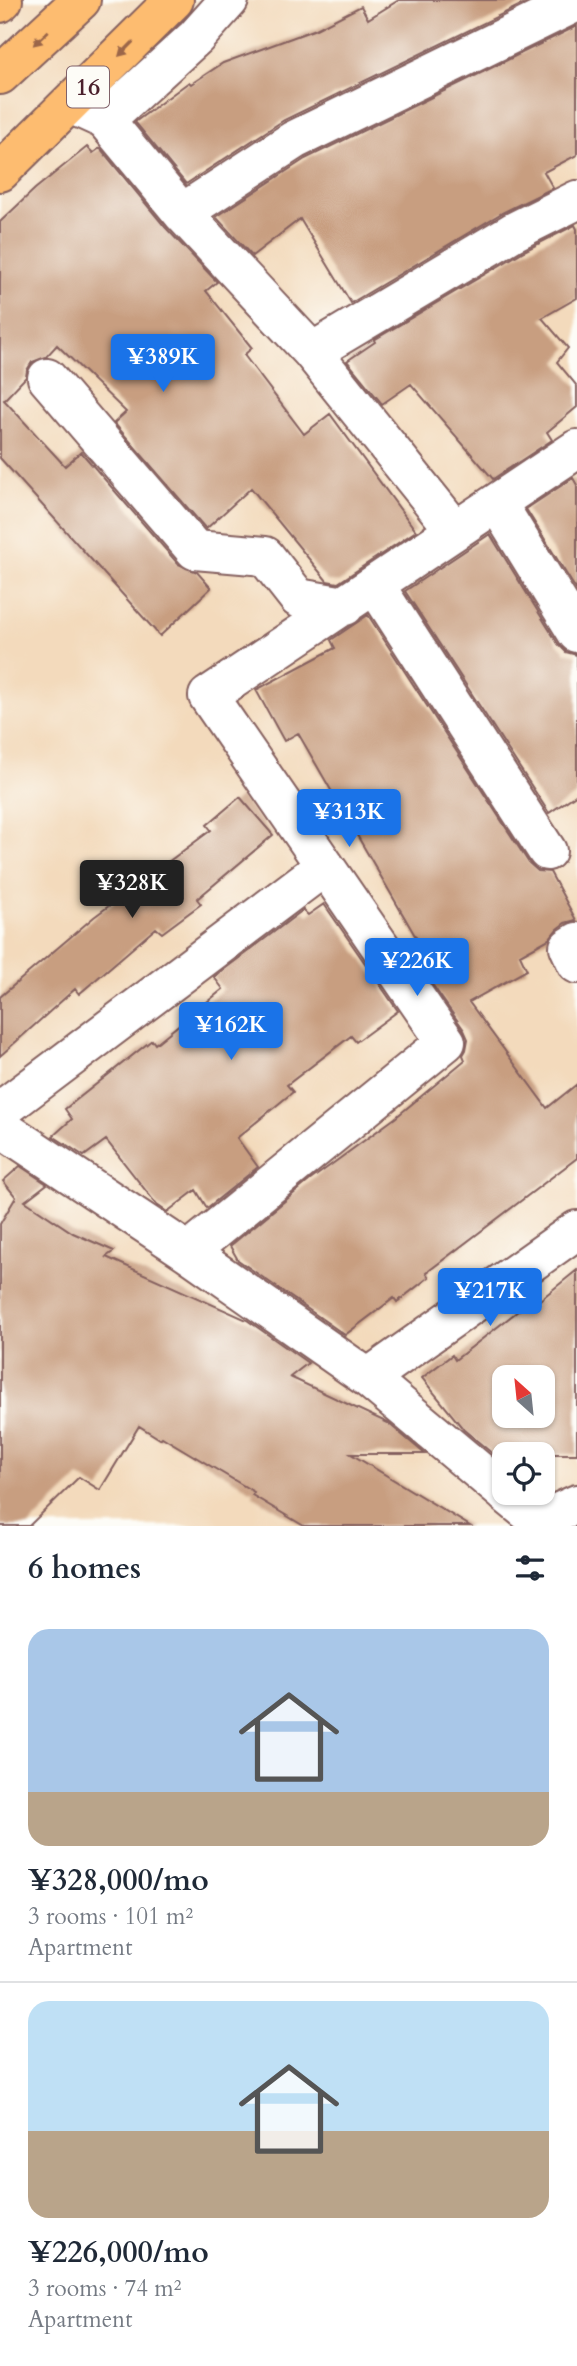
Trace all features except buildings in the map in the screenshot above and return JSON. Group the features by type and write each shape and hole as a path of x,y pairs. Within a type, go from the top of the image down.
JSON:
{"highway":[{"name":"16","path":"0,75 81,0"},
{"name":"16","path":"0,172 174,0"}],"street":[{"path":"105,120 196,37 229,0"},
{"path":"182,213 294,140 577,2"},
{"path":"70,104 105,120 182,213 312,352 455,530"},
{"path":"312,352 513,232 577,200"},
{"path":"47,378 195,550 265,556 298,598 360,595"},
{"path":"188,1252 446,1042 208,696 577,449"},
{"path":"496,503 577,633"},
{"path":"360,595 547,851"},
{"path":"0,1111 325,866"},
{"path":"577,942 569,947 577,964"},
{"path":"0,1127 188,1252 368,1378 492,1481"},
{"path":"368,1378 577,1230"},
{"path":"520,1505 539,1521 577,1504"}]}
